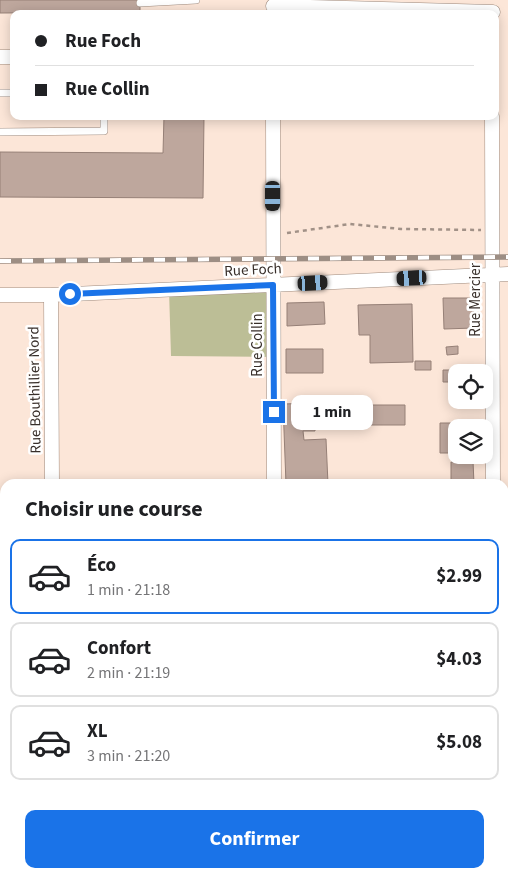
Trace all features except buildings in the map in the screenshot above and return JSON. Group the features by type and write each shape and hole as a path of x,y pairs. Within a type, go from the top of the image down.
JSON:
{"street":[{"path":"273,7 493,8"},
{"name":"Rue Collin","path":"273,120 274,479"},
{"name":"Rue Mercier","path":"492,120 493,479"},
{"name":"Rue Foch","path":"0,295 50,295 508,274"},
{"name":"Rue Bouthillier Nord","path":"50,295 52,479"}],"lane":[{"path":"140,3 196,0"},
{"path":"0,132 104,131 104,120"}],"path":[{"path":"273,236 350,224 401,229 491,230"}],"green space":[{"path":"273,285 274,357 171,356 169,290"}],"railway":[{"path":"0,261 508,257"}],"route":[{"path":"70,294 273,285 274,412"}]}
